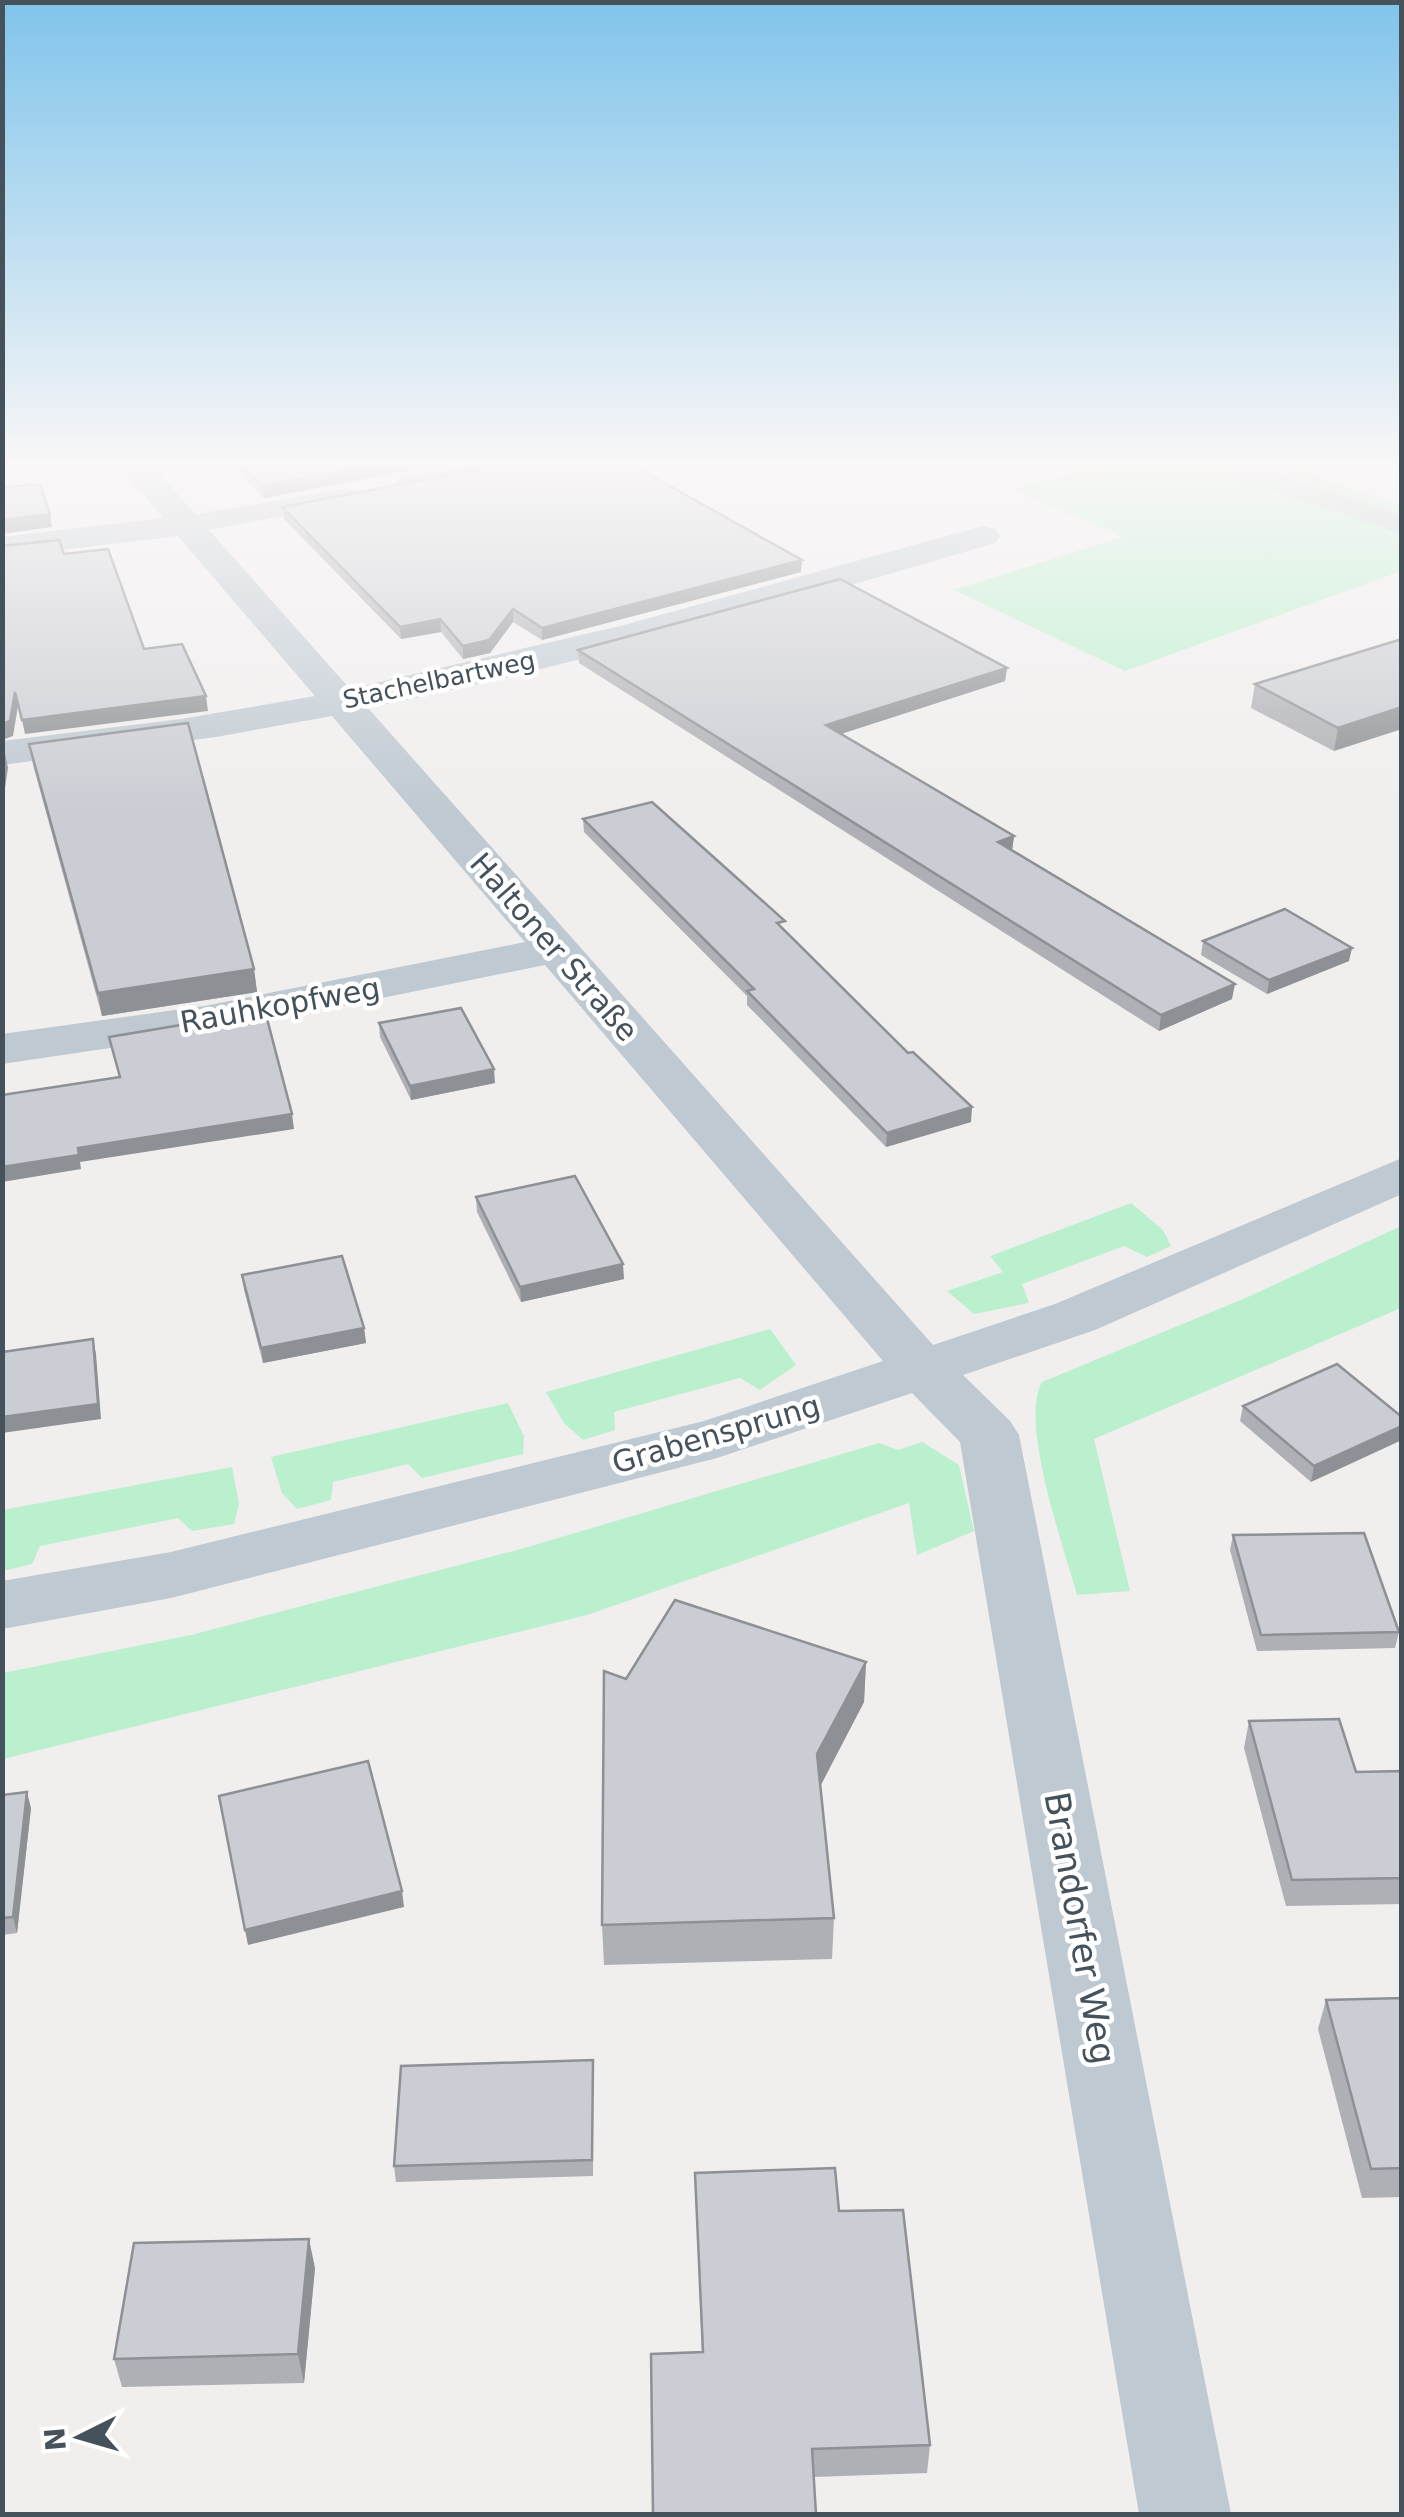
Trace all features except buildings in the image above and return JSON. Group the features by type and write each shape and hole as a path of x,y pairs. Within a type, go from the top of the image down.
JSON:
{"street":[{"name":"Haltoner Straße","path":"234,578 922,1368"},
{"name":"Stachelbartweg","path":"2,753 342,702 563,653 837,578"},
{"name":"Rauhkopfweg","path":"2,1049 223,1016 556,949"},
{"name":"Grabensprung","path":"2,1605 172,1575 717,1438 1076,1317 1402,1174"},
{"name":"Brandorfer Weg","path":"922,1368 989,1435 1185,2514"}],"green space":[{"path":"991,578 1380,578 1125,671 954,590"},
{"path":"1131,1203 1163,1230 1171,1246 1147,1257 1124,1246 1022,1284 1029,1303 974,1314 947,1291 1003,1272 990,1256"},
{"path":"1401,1226 1401,1308 1094,1439 1130,1591 1077,1595 1040,1455 1036,1401 1042,1382 1248,1297"},
{"path":"770,1329 796,1365 760,1390 740,1378 614,1412 615,1430 583,1440 564,1423 546,1392"},
{"path":"508,1403 524,1436 523,1454 422,1478 408,1464 333,1482 331,1500 297,1509 282,1493 271,1457"},
{"path":"922,1442 959,1465 974,1531 917,1555 909,1503 587,1615 3,1759 3,1673 191,1635 521,1549 879,1443 898,1450"},
{"path":"232,1467 239,1504 234,1524 192,1531 178,1518 40,1546 32,1564 3,1571 3,1510"}]}
